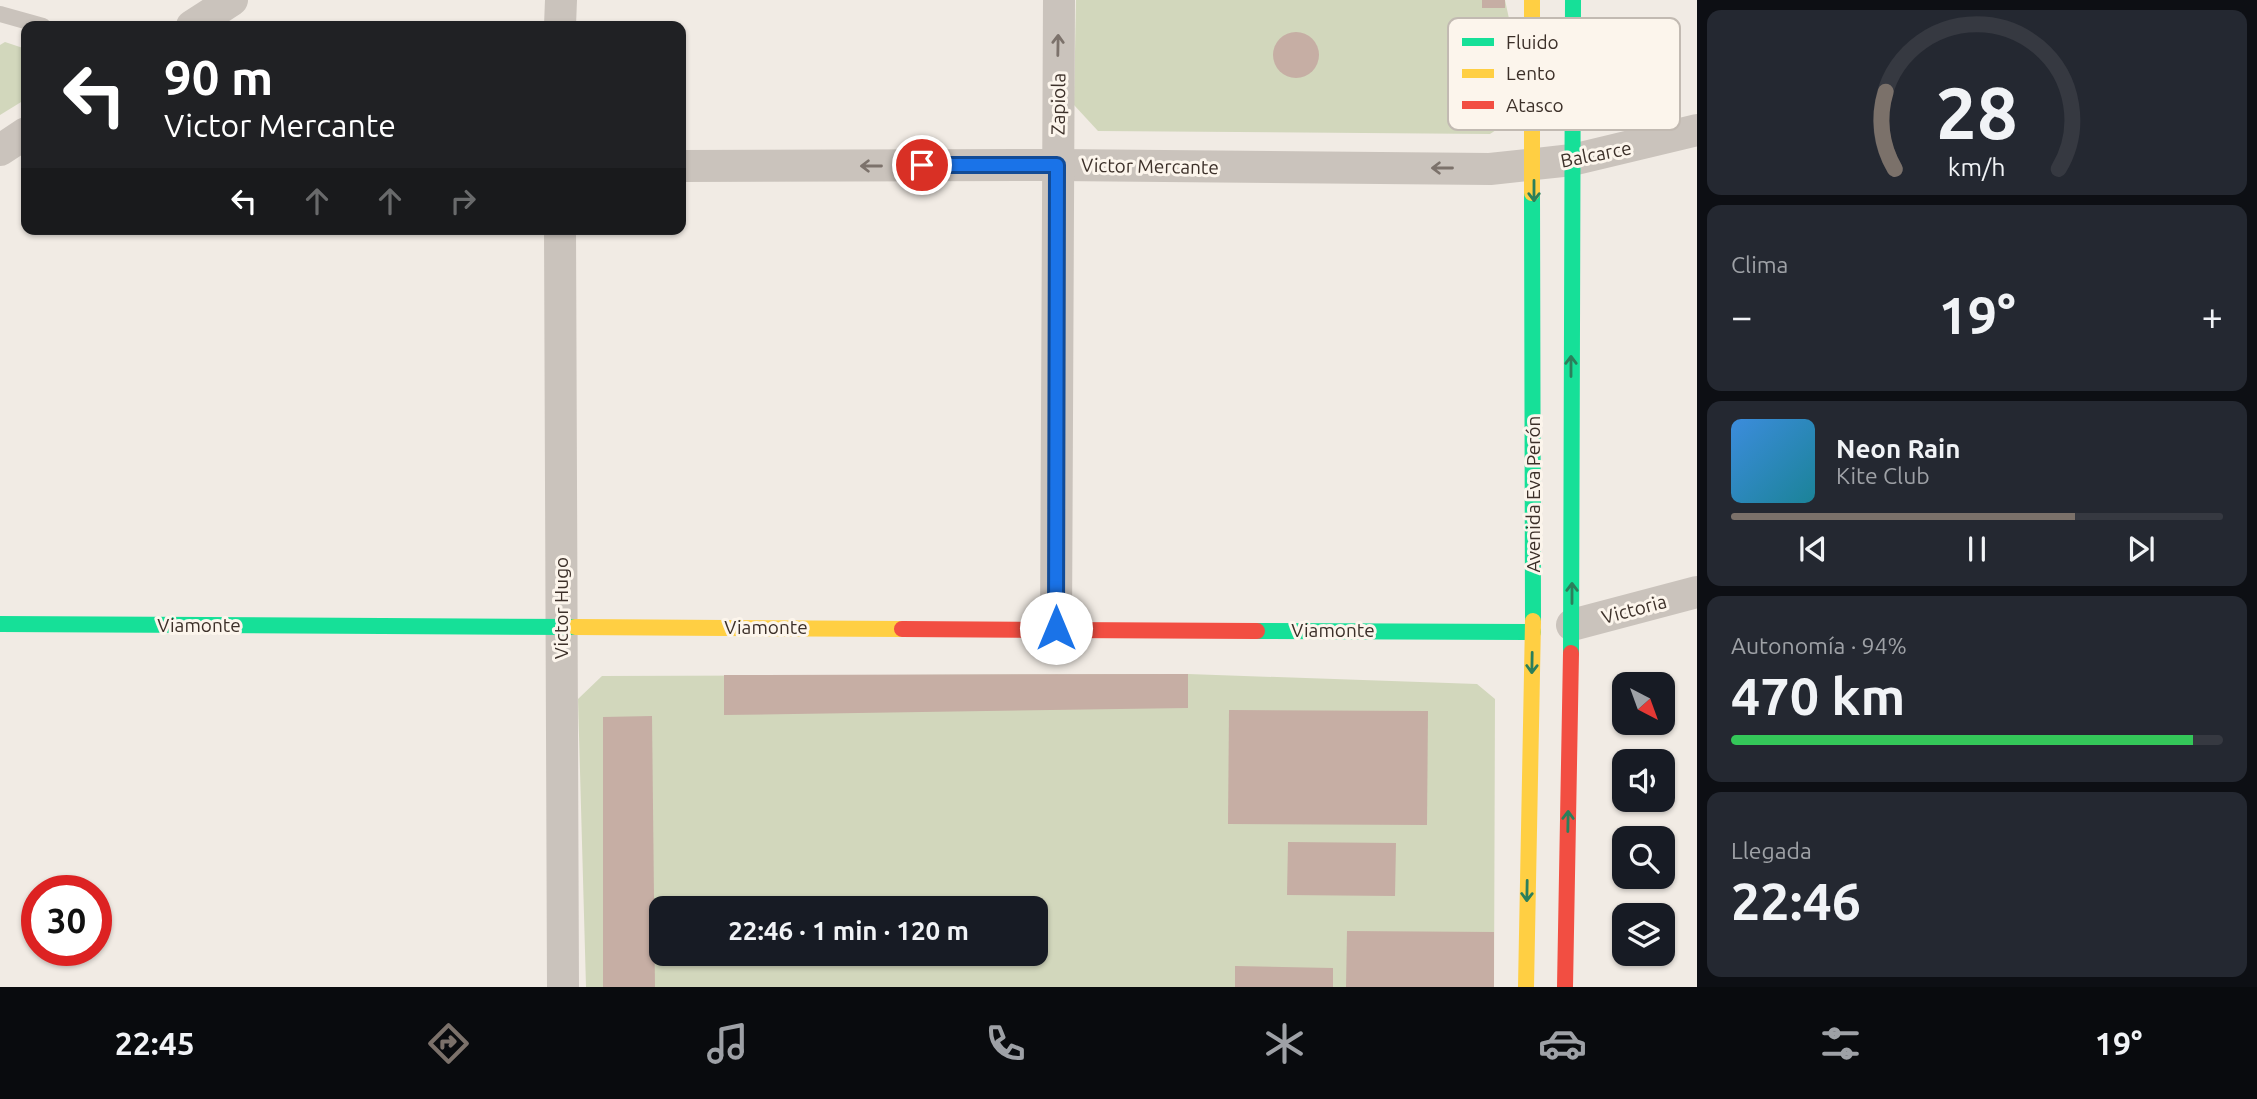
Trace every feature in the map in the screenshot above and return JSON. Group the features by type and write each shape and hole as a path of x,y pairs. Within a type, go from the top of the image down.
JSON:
{"main road":[{"name":"Avenida Eva Perón","path":"1532,0 1532,18"},
{"name":"Avenida Eva Perón","path":"1573,0 1573,18"},
{"name":"Avenida Eva Perón","path":"1526,987 1532,632 1534,130"},
{"name":"Avenida Eva Perón","path":"1565,987 1572,625 1572,130"},
{"name":"Viamonte","path":"0,624 1532,632"}],"street":[{"path":"200,21 232,0"},
{"path":"560,21 561,0"},
{"name":"Zapiola","path":"1056,628 1059,0"},
{"name":"Balcarce","path":"1534,165 1572,160 1697,130"},
{"name":"Victor Mercante","path":"686,166 1057,165 1490,169 1534,165"},
{"name":"Victor Hugo","path":"560,235 563,987"},
{"name":"Victoria","path":"1572,625 1697,593"}],"lane":[{"path":"0,14 25,21"}],"green space":[{"path":"1076,0 1505,0 1509,18 1448,18 1448,130 1496,130 1490,134 1098,131 1074,105"},
{"path":"5,42 21,47 21,102 0,115 0,45"},
{"path":"1188,674 1477,684 1495,699 1494,987 586,987 578,699 602,676"}],"building":[{"path":"1482,0 1505,0 1505,8 1482,8"},
{"path":"1296,32 1312,39 1319,55 1312,71 1296,78 1280,71 1273,55 1280,39"},
{"path":"1188,674 1188,708 724,715 724,675"},
{"path":"1229,710 1428,711 1427,825 1228,824"},
{"path":"652,716 654,896 649,896 649,966 655,966 655,987 603,987 603,717"},
{"path":"1288,842 1396,843 1395,896 1287,895"},
{"path":"1347,931 1494,932 1494,987 1346,987"},
{"path":"1235,966 1333,968 1333,987 1235,987"}],"traffic: fast":[{"path":"1573,0 1573,18"},
{"path":"1571,653 1573,130"},
{"path":"1532,193 1533,621"},
{"path":"0,624 575,627"},
{"path":"1257,631 1533,632"}],"traffic: slow":[{"path":"1532,0 1532,18"},
{"path":"1532,130 1532,193"},
{"path":"1526,987 1533,621"},
{"path":"575,627 902,629"}],"traffic: jam":[{"path":"902,629 1257,631"},
{"path":"1565,987 1571,653"}],"route":[{"path":"922,165 1057,165 1056,628"}]}
